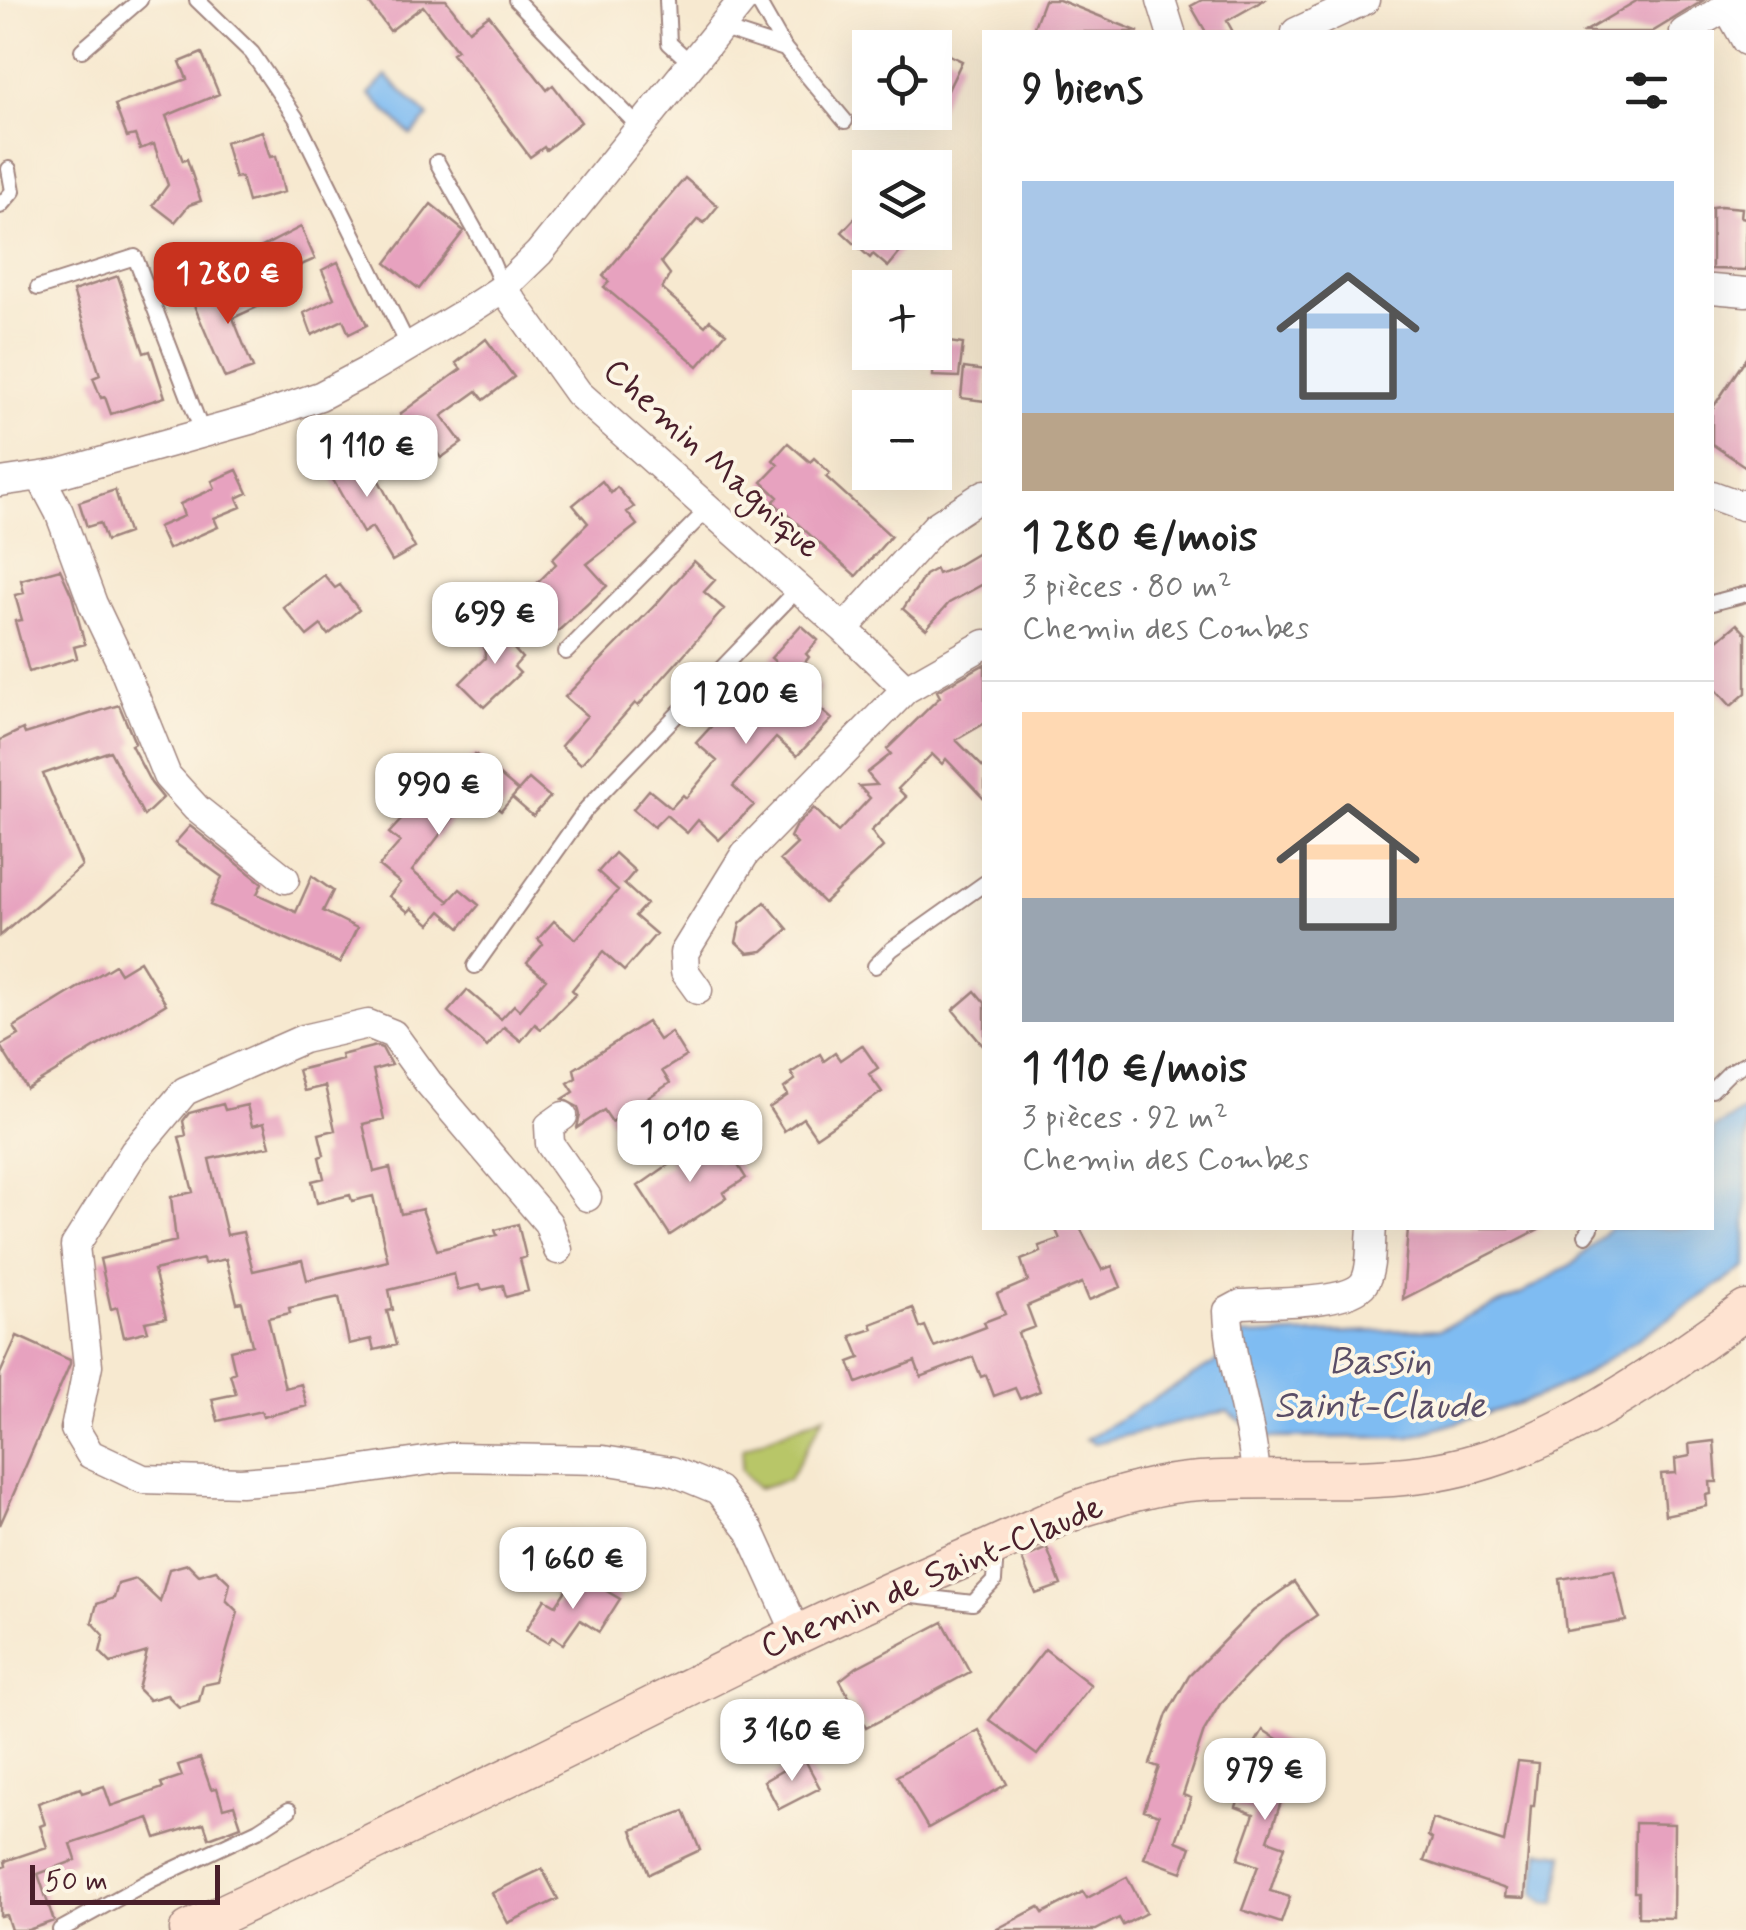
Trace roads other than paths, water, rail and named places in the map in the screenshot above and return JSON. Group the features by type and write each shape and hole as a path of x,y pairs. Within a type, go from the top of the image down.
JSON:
{"street":[{"path":"0,482 41,478 202,434 320,396 409,347 503,288 539,253 743,0"},
{"path":"1161,0 1170,30"},
{"path":"1300,30 1365,0"},
{"path":"1687,30 1732,3 1746,42"},
{"name":"Chemin Magnique","path":"503,288 578,393 844,629 906,689"},
{"path":"1714,289 1746,292"},
{"path":"41,478 59,512 93,604 168,776 196,808 286,879"},
{"path":"844,629 936,526 982,496"},
{"path":"1714,496 1742,506 1746,503"},
{"path":"698,990 685,972 684,953 745,854 906,689 982,646"},
{"path":"558,1250 548,1223 428,1082 393,1034 368,1024 303,1039 184,1091 134,1152 75,1246 88,1365 75,1429 90,1454 143,1479 276,1479 452,1457 602,1460 672,1472 718,1490 750,1531 796,1632"},
{"path":"562,1116 549,1126 550,1144 588,1197"},
{"path":"1256,1479 1254,1441 1229,1342 1228,1311 1241,1304 1342,1297 1362,1286 1372,1230"},
{"name":"Chemin de Saint-Claude","path":"189,1930 444,1810 796,1632 1080,1509 1124,1495 1196,1481 1378,1479 1428,1474 1482,1460 1546,1436 1638,1387 1746,1310"}],"lane":[{"path":"82,50 140,0"},
{"path":"198,0 252,54 296,118 409,347"},
{"path":"516,0 640,128"},
{"path":"667,0 669,43 692,63"},
{"path":"757,0 785,49 845,121"},
{"path":"720,28 785,49"},
{"path":"437,162 503,288"},
{"path":"0,206 13,191 10,169"},
{"path":"38,288 136,257 202,434"},
{"path":"566,652 707,510"},
{"path":"475,966 586,808 798,589"},
{"path":"1714,602 1746,594"},
{"path":"875,966 892,949 982,885"},
{"path":"1714,1088 1746,1063"},
{"path":"883,1592 974,1609 994,1581 996,1545"},
{"path":"60,1930 152,1880 258,1830 289,1810"}],"water":[{"path":"386,76 429,117 411,135 369,94"},
{"name":"Bassin Saint-Claude","path":"1746,1109 1746,1267 1579,1378 1536,1398 1410,1437 1265,1438 1227,1411 1095,1443 1086,1439 1214,1363 1238,1336 1440,1329 1524,1293 1575,1262 1608,1230 1714,1230 1714,1128"},
{"path":"1540,1851 1564,1854 1556,1904 1545,1904 1534,1894"}]}
